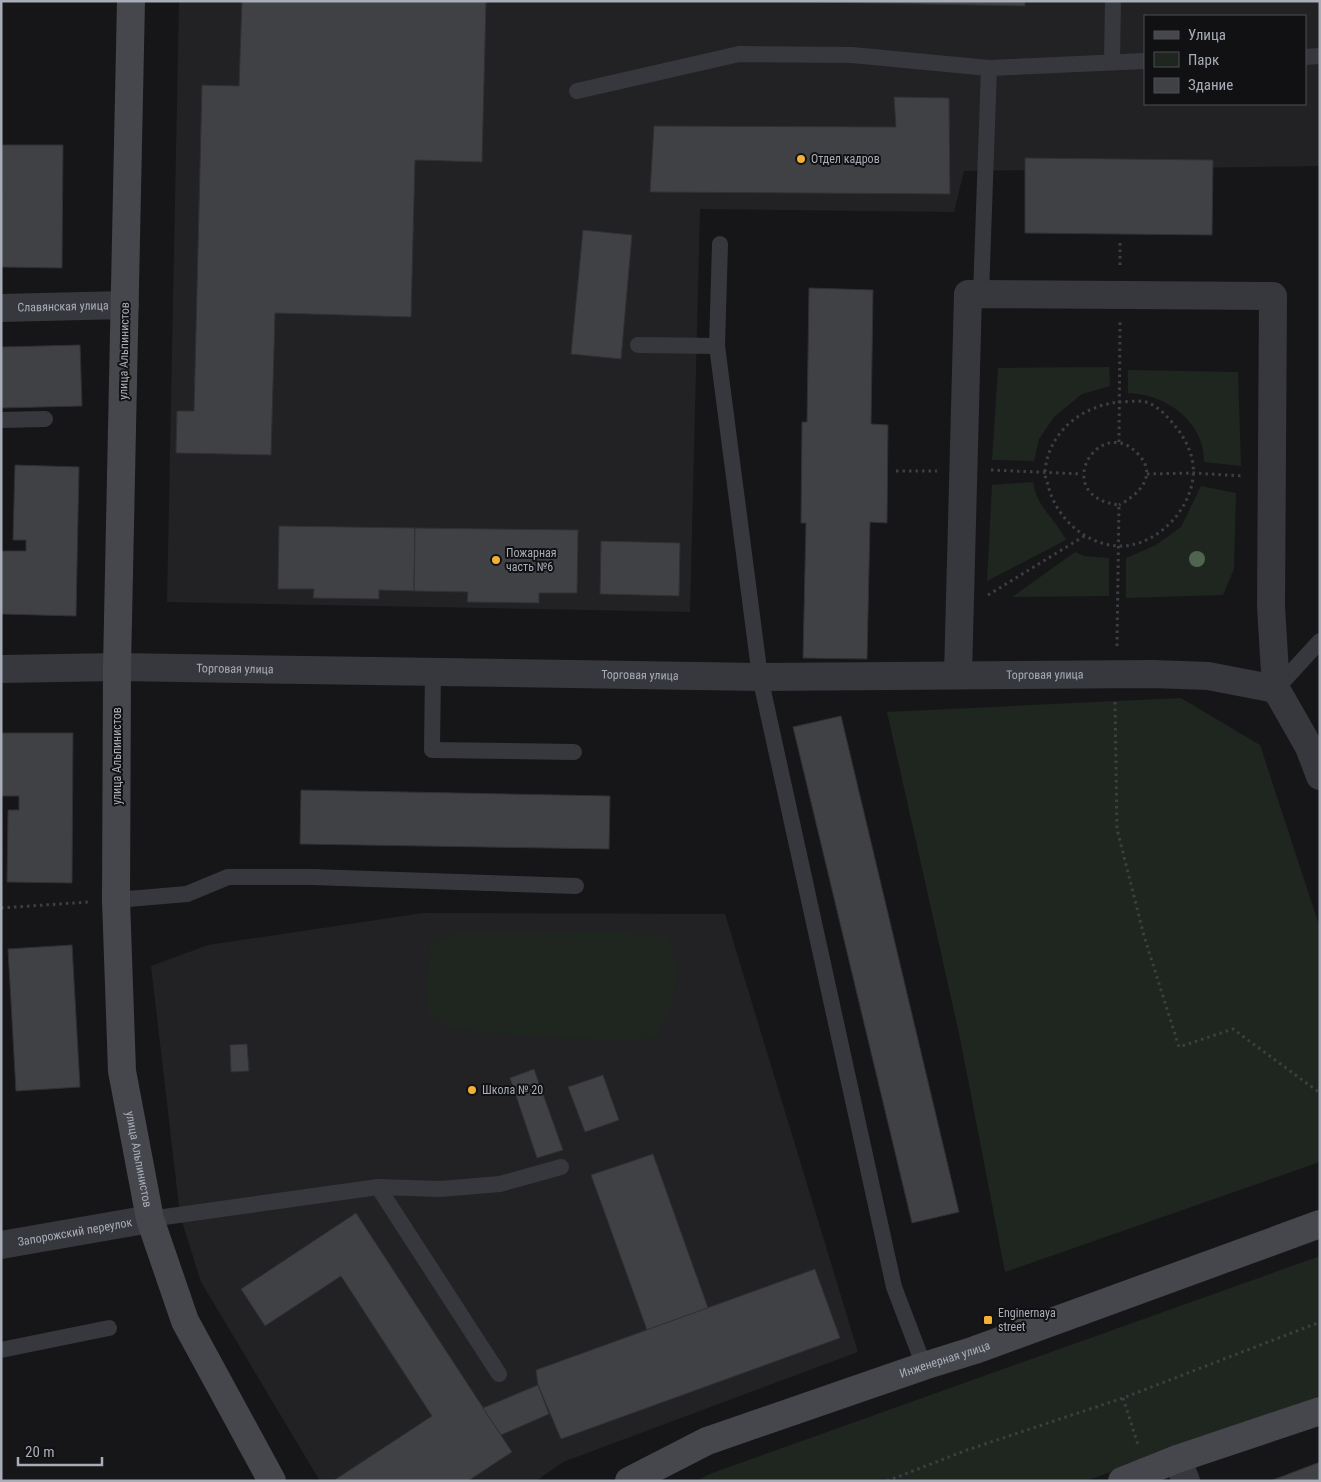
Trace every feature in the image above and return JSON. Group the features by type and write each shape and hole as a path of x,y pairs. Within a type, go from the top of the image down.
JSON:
{"main road":[{"name":"улица Альпинистов","path":"131,1 117,667 116,900 122,1071 150,1219 185,1321 272,1481"},
{"name":"Инженерная улица","path":"629,1481 708,1441 975,1350 1320,1224"},
{"path":"1122,1481 1181,1470 1320,1411"}],"street":[{"path":"958,675 968,294 1273,296 1271,607 1276,689 1309,747 1320,776"},
{"name":"Славянская улица","path":"1,308 125,306"},
{"name":"Торговая улица","path":"1,669 117,667 760,677 1084,676 1117,674 1208,676 1276,689"},
{"name":"Запорожский переулок","path":"1,1244 150,1219"}],"lane":[{"path":"1112,62 1113,1"},
{"path":"577,91 739,54 852,55 989,68 1144,61"},
{"path":"1306,57 1320,56"},
{"path":"981,294 989,68"},
{"path":"720,244 717,346 760,677 894,1287 924,1366"},
{"path":"638,345 717,346"},
{"path":"1,420 45,419"},
{"path":"1276,689 1320,641"},
{"path":"433,672 432,750 574,752"},
{"path":"116,900 187,894 228,877 312,876 576,886"},
{"path":"150,1219 378,1187 440,1189 500,1184 562,1167"},
{"path":"378,1187 499,1374"},
{"path":"1,1350 109,1328"}],"path":[{"path":"1119,442 1120,243"},
{"path":"1119,402 1146,402 1165,413 1179,431 1191,452 1193,474 1191,490 1169,526 1153,537 1136,543 1118,546 1095,541 1061,516 1053,501 1044,472 1050,453 1060,433 1079,414 1100,404 1119,402"},
{"path":"1119,442 1132,446 1144,460 1148,474 1142,488 1134,497 1119,504 1102,502 1086,489 1082,474 1089,456 1104,444 1119,442"},
{"path":"1148,474 1272,478"},
{"path":"1119,504 1117,674 1114,724 1117,829 1144,936 1179,1047 1233,1029 1320,1093"},
{"path":"961,612 1086,535"},
{"path":"1,908 116,900"},
{"path":"888,1481 967,1450 1122,1398 1320,1322"},
{"path":"1122,1398 1140,1449"}],"shaded area":[{"path":"179,1 1320,1 1320,166 964,171 954,212 700,209 690,612 167,602"},
{"name":"Школа № 20","path":"423,913 725,914 858,1352 563,1462 536,1481 320,1481 201,1282 180,1215 151,966 208,945"}],"green space":[{"path":"1109,367 1110,386 1082,394 1054,417 1039,439 1034,461 992,460 998,368"},
{"path":"1128,370 1238,372 1241,466 1204,462 1203,447 1198,434 1190,422 1169,404 1156,398 1128,393"},
{"path":"1033,482 1038,499 1066,540 987,581 992,485"},
{"path":"1201,486 1236,493 1234,569 1223,595 1126,598 1126,558 1156,545 1181,527"},
{"path":"1075,552 1084,556 1109,558 1109,596 1012,597"},
{"path":"1181,698 1260,745 1320,928 1320,1162 1005,1272 960,1038 887,712"},
{"path":"623,932 669,938 678,971 671,1007 655,1038 622,1041 492,1034 446,1027 426,1011 430,944 457,933"},
{"path":"1320,1256 1320,1396 1086,1481 696,1481 712,1473"}],"building":[{"path":"242,1 486,1 482,162 415,160 411,317 275,313 271,455 176,453 177,411 194,411 202,85 239,86"},
{"path":"758,1 1025,1 1025,6"},
{"name":"Отдел кадров","path":"894,97 949,98 950,194 650,192 654,126 896,127"},
{"path":"2,145 63,145 62,268 1,267"},
{"path":"1025,158 1213,160 1212,235 1025,233"},
{"path":"583,230 632,235 621,359 571,354"},
{"path":"809,288 873,290 871,424 888,425 887,523 870,522 867,659 803,658 806,523 801,523 802,422 807,422"},
{"path":"80,345 82,406 1,408 1,347"},
{"path":"15,465 79,467 76,616 1,614 1,551 26,551 26,540 13,540"},
{"path":"279,526 415,528 414,591 379,590 379,599 313,598 314,589 278,589"},
{"name":"Пожарная часть №6","path":"415,528 578,530 577,593 539,593 539,603 467,602 468,592 414,591"},
{"path":"601,541 680,543 679,596 600,594"},
{"path":"841,716 959,1212 912,1223 793,727"},
{"path":"1,733 73,733 72,883 7,882 8,810 19,810 19,796 1,796"},
{"path":"301,790 610,796 609,849 300,844"},
{"path":"72,945 80,1087 16,1091 8,949"},
{"path":"247,1044 249,1071 231,1072 230,1045"},
{"path":"534,1069 563,1150 537,1158 510,1078"},
{"path":"603,1075 619,1120 585,1132 568,1087"},
{"path":"653,1154 708,1308 647,1330 591,1175"},
{"path":"356,1213 512,1452 468,1481 333,1481 432,1416 341,1276 265,1326 241,1289"},
{"path":"815,1269 840,1338 561,1439 538,1385 536,1370"},
{"path":"538,1385 549,1414 501,1435 483,1408"},
{"path":"1320,1462 1320,1481 1270,1481"}],"place":[{"name":"Отдел кадров","path":"801,159"},
{"name":"Пожарная часть №6","path":"496,560"},
{"name":"Школа № 20","path":"472,1090"},
{"name":"Enginernaya street","path":"988,1320"}]}
